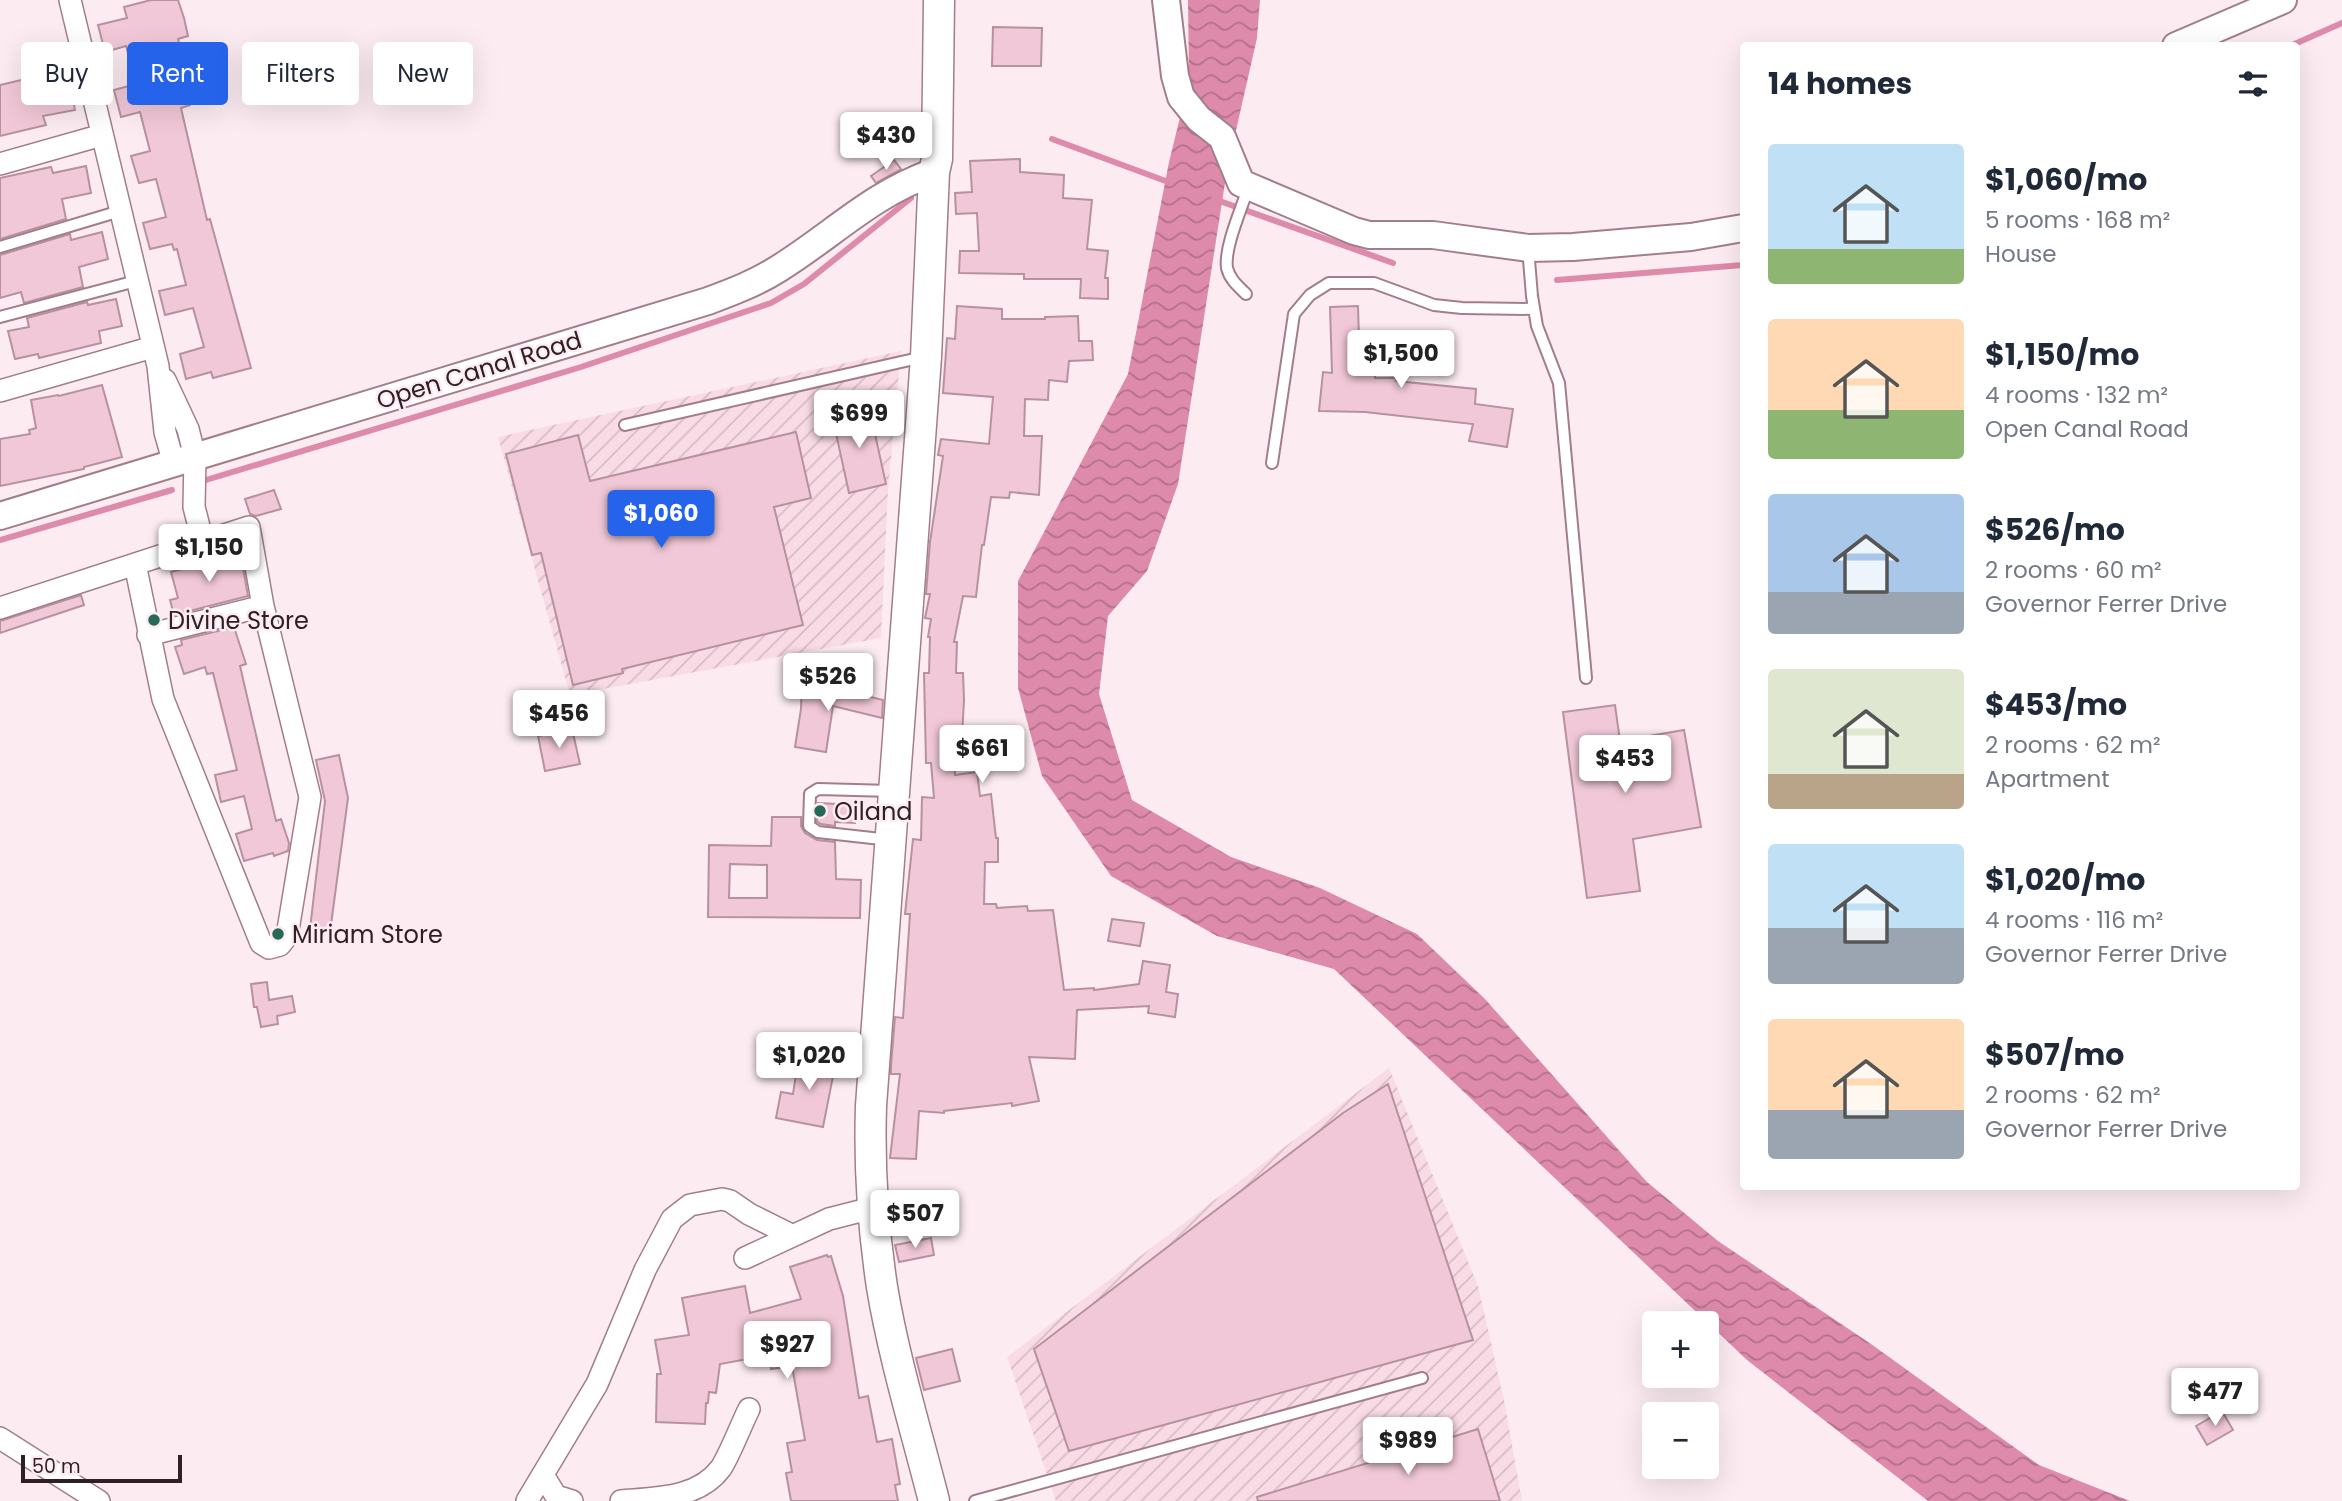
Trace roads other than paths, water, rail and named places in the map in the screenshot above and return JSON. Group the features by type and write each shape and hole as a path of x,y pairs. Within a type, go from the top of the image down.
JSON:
{"main road":[{"path":"934,1501 883,1289 872,1208 870,1155 871,1106 926,357 934,172 937,159 939,0"}],"street":[{"path":"70,0 155,357 165,432 184,461 203,542"},
{"path":"1166,0 1175,76 1181,97 1193,113 1224,140 1241,183 1354,231 1368,235 1433,235 1528,248 1691,237 1740,229"},
{"path":"2185,42 2283,0"},
{"path":"0,164 102,135"},
{"name":"Open Canal Road","path":"0,516 708,301 779,269 876,199 903,184 934,172"},
{"path":"1,387 155,357"},
{"path":"0,608 135,564 249,527 263,606 310,797 288,936 280,945 270,948 261,943 163,699 135,564"},
{"path":"148,635 263,606"},
{"path":"527,1501 597,1384 645,1270 672,1219 691,1205 722,1199 791,1236"},
{"path":"745,1258 840,1215 872,1208"},
{"path":"621,1501 690,1492 706,1483 722,1466 750,1409"},
{"path":"0,1437 99,1501"},
{"path":"543,1475 556,1496 572,1501"}],"lane":[{"path":"1247,294 1233,282 1227,267 1228,250 1248,188"},
{"path":"0,247 120,211"},
{"path":"1528,248 1537,326 1559,383 1586,678"},
{"path":"0,317 136,281"},
{"path":"1272,463 1294,314 1310,295 1329,283 1374,283 1434,305 1534,309"},
{"path":"625,425 926,357"},
{"path":"892,840 818,832 809,826 810,794 818,789 895,792"},
{"path":"975,1501 1422,1378"}],"water":[{"path":"1188,0 1260,0 1257,38 1227,170 1178,484 1147,571 1108,616 1099,694 1132,800 1231,857 1320,888 1417,934 1485,999 1647,1182 1718,1241 1871,1344 2039,1465 2130,1501 1928,1501 1747,1360 1719,1333 1719,1311 1695,1311 1334,969 1217,936 1111,876 1042,776 1018,688 1018,581 1128,374 1169,162 1189,81"}],"waterway":[{"path":"2299,42 2342,23"},
{"path":"1052,139 1171,183"},
{"path":"206,480 581,367 771,303 804,284 911,198"},
{"path":"1214,199 1393,263"},
{"path":"1557,280 1740,265"},
{"path":"0,540 172,490"}],"place":[{"name":"Divine Store","path":"154,620"},
{"name":"Oiland","path":"820,811"},
{"name":"Miriam Store","path":"278,934"}]}
